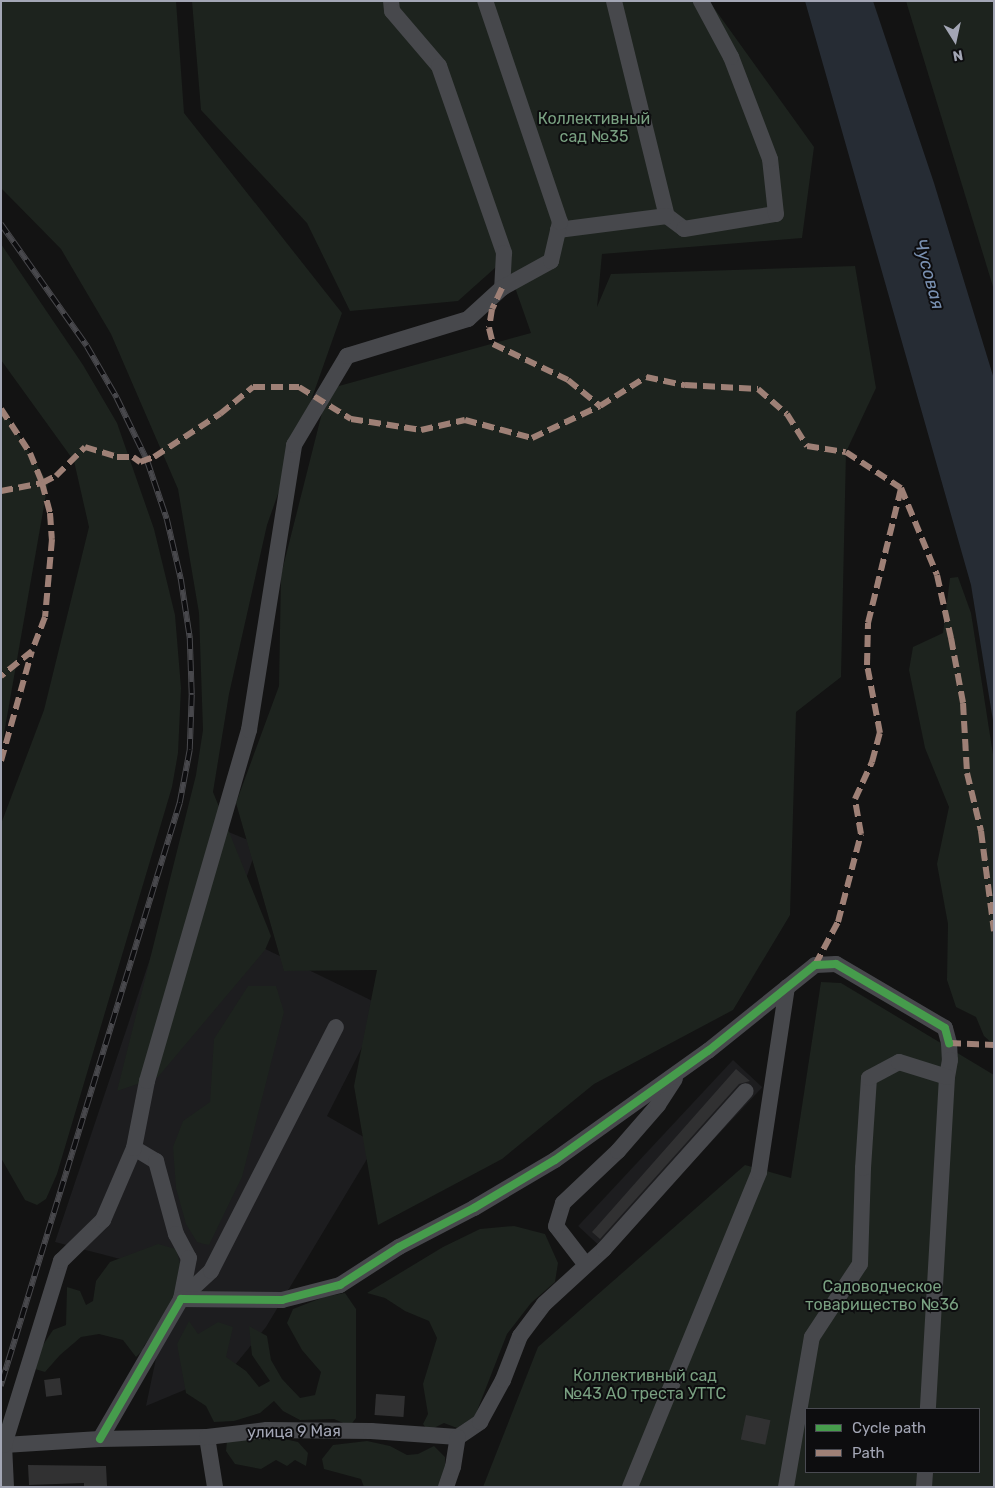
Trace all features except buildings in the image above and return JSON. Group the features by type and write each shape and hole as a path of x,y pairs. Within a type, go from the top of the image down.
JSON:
{"street":[{"path":"391,1 392,11 439,66 504,253 502,288"},
{"path":"6,1487 3,1443 61,1261 103,1220 134,1148 147,1081 249,730 294,445 347,356 468,319 502,288 551,261 560,222 485,1"},
{"path":"614,1 667,216 684,229 776,214 770,159 731,57 701,1"},
{"path":"558,230 667,216"},
{"path":"181,1299 282,1300 340,1285 399,1247 474,1208 555,1160 681,1070 815,965 836,964 945,1028 949,1043 950,1060 947,1078 928,1408"},
{"path":"630,1487 759,1172 787,987"},
{"path":"100,1438 181,1299 211,1271 336,1027"},
{"path":"786,1487 812,1336 860,1264 863,1168 869,1078 899,1062 947,1078"},
{"path":"586,1265 556,1226 563,1203 618,1151 658,1105 681,1070"},
{"path":"446,1487 454,1467 458,1437 480,1422 502,1380 520,1336 534,1317 544,1304 604,1249 746,1092"},
{"path":"134,1148 156,1161 176,1234 189,1258 181,1299"},
{"name":"улица 9 Мая","path":"3,1443 100,1438 207,1437 267,1430 372,1432 458,1437"},
{"path":"207,1437 215,1487"},
{"path":"924,1487 925,1473"}],"shaded area":[{"path":"197,819 258,844 228,931 383,1006 327,1116 376,1144 266,1327 230,1371 146,1406 174,1273 55,1242"},
{"path":"733,1060 762,1087 607,1253 578,1226"}],"green space":[{"path":"1,1 176,1 184,113 342,313 267,525 229,694 213,792 271,936 265,950 158,1077 117,1091 196,775 203,730 199,613 178,489 111,334 61,249 1,188"},
{"name":"Коллективный сад №35","path":"192,1 709,1 814,147 802,238 602,254 597,307 611,274 855,266 876,388 846,452 841,677 796,712 790,915 733,1010 594,1084 502,1159 378,1225 354,1086 377,970 284,971 236,803 279,686 281,575 328,389 531,333 505,259 458,301 350,311 307,223 201,110"},
{"path":"906,1 994,1 994,290"},
{"path":"1,244 83,365 117,423 154,529 175,615 181,688 178,753 172,787 57,1174 46,1199 37,1205 25,1200 1,1158 1,824 44,710 89,527 74,461 1,360"},
{"path":"1,406 48,483 1,751"},
{"path":"958,577 971,613 994,761 994,1045 984,1036 976,1017 956,1007 947,980 948,924 937,864 949,807 925,748 909,670 913,647 943,633 950,578"},
{"name":"Садоводческое товарищество №36","path":"821,982 841,983 994,1075 994,1487 483,1487 538,1347 745,1165 791,1178"},
{"path":"248,986 276,986 284,1012 242,1177 209,1245 197,1242 186,1224 176,1188 173,1147 183,1121 210,1102 214,1039"},
{"path":"514,1226 545,1234 558,1263 555,1282 531,1303 507,1334 475,1416 457,1428 444,1423 428,1431 423,1424 428,1414 423,1384 437,1338 429,1321 405,1311 385,1298 367,1293 443,1247 480,1229"},
{"path":"158,1244 176,1249 181,1267 177,1297 143,1350 136,1357 123,1340 99,1334 81,1337 60,1355 45,1372 35,1369 41,1348 53,1330 66,1325 67,1287 80,1291 86,1305 93,1301 96,1281 110,1262"},
{"path":"345,1293 356,1309 356,1418 350,1426 334,1419 300,1420 283,1411 274,1401 260,1413 234,1421 214,1422 206,1406 186,1393 177,1344 189,1321 198,1334 218,1322 233,1327 226,1357 246,1371 259,1387 270,1381 252,1355 249,1326 267,1336 271,1360 282,1379 300,1398 315,1395 321,1372 302,1350 287,1323 293,1309 324,1297"},
{"path":"271,1436 298,1442 308,1453 306,1466 295,1460 287,1466 276,1460 261,1469 235,1464 226,1451 227,1441"},
{"path":"367,1441 390,1446 407,1455 418,1454 434,1446 445,1457 445,1475 440,1487 364,1487 361,1479 324,1469 322,1459 333,1445"}],"water":[{"name":"Чусовая","path":"805,1 873,1 934,183 994,379 994,727 971,585"}],"railway":[{"path":"1,224 87,346 117,398 147,460 167,519 181,579 190,638 192,695 190,750 180,803 1,1386"}],"marked path":[{"path":"502,288 492,309 489,328 493,344 568,380 600,406 646,377 685,385 758,389 787,414 807,446 846,452 901,488 937,575 951,638 963,703 967,773 981,831 994,931"},
{"path":"1,491 42,483 56,476 85,447 117,457 133,457 140,462 154,457 220,414 253,387 299,387 351,419 421,430 465,420 532,438 600,406"},
{"path":"1,409 30,453 42,483 50,513 52,539 45,617 32,651 1,676"},
{"path":"815,965 838,922 861,834 855,799 872,762 880,733 867,665 868,623 901,489"},
{"path":"1,761 32,651"},
{"path":"949,1043 994,1045"}],"cycle path":[{"path":"100,1439 181,1299 282,1300 340,1285 399,1247 474,1208 555,1160 708,1051 815,965 836,964 945,1028 949,1043"}],"park label":[{"name":"Коллективный сад №43 АО треста УТТС","path":"645,1385"}]}
